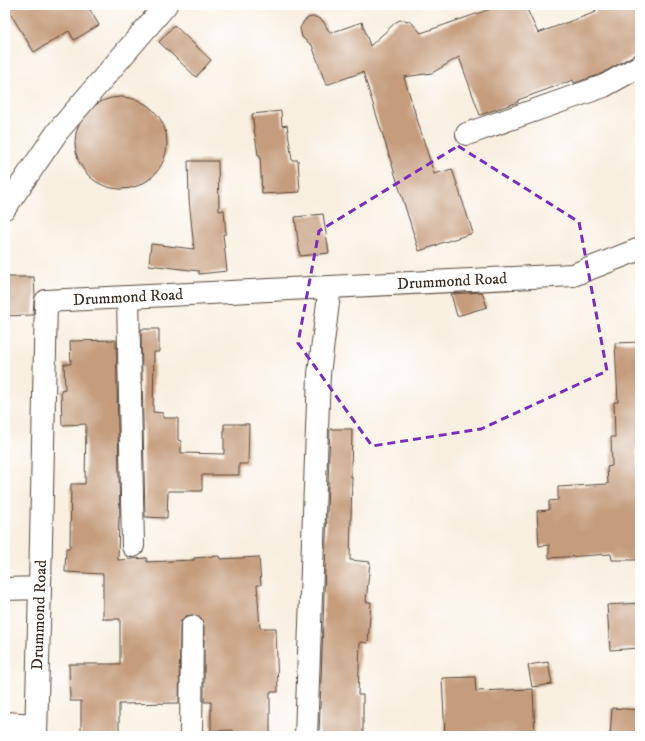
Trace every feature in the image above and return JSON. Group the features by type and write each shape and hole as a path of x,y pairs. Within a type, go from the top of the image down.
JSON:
{"street":[{"path":"5,208 58,131 166,5"},
{"path":"467,134 604,86 640,66"},
{"name":"Drummond Road","path":"36,730 46,301 573,276 640,249"},
{"path":"306,736 320,374 330,287"},
{"path":"128,297 133,546"},
{"path":"5,589 40,588"},
{"path":"191,736 192,627"},
{"path":"5,723 36,730"}],"highlighted area":[{"path":"458,146 579,222 607,371 481,429 372,446 298,343 319,231"}],"building":[{"path":"5,5 87,5 99,25 74,40 69,31 34,52"},
{"path":"502,5 525,5 538,33 596,12 594,5 640,5 640,54 634,55 599,75 574,83 573,80 518,100 518,102 480,115 459,57 432,73 404,77 434,174 452,169 473,233 419,251 363,72 326,85 312,45 302,37 300,28 304,21 312,17 316,17 323,21 330,33 362,22 370,46 400,20 409,21 421,33"},
{"path":"174,25 211,60 196,77 159,42"},
{"path":"112,97 130,97 147,104 160,117 167,134 167,152 160,169 147,182 130,189 112,189 95,182 82,169 75,152 75,134 82,117 95,104"},
{"path":"281,111 282,126 287,125 292,160 298,160 300,192 262,194 260,155 258,155 252,114"},
{"path":"188,161 218,161 219,211 224,210 226,234 223,234 227,271 199,274 199,271 149,265 151,244 194,249 189,199"},
{"path":"323,214 329,253 300,256 295,217"},
{"path":"5,277 34,277 35,296 33,315 5,316"},
{"path":"482,292 487,307 457,316 451,294"},
{"path":"141,329 159,329 159,352 154,352 153,412 163,413 163,418 178,418 178,440 181,441 181,453 224,454 224,424 249,424 248,464 239,464 239,475 202,475 202,491 168,491 167,518 145,517"},
{"path":"116,340 120,517 118,560 147,558 147,562 194,560 194,558 219,556 220,559 259,557 261,585 257,585 260,628 276,628 278,692 270,692 270,734 233,735 233,730 211,731 211,702 204,702 204,627 203,621 199,616 192,615 186,616 181,620 179,703 119,704 119,736 81,736 81,701 70,701 69,664 120,664 120,619 103,619 103,574 65,572 66,548 70,548 71,484 85,484 86,424 62,425 61,390 65,389 64,364 71,364 70,341"},
{"path":"640,342 640,445 636,445 640,522 640,560 612,560 611,554 549,558 549,545 539,546 537,511 549,510 549,501 558,500 558,487 608,484 607,467 612,466 611,437 615,437 614,402 618,402 615,343"},
{"path":"330,429 352,429 350,560 370,562 366,602 371,602 368,643 360,642 358,695 363,695 363,736 319,736"},
{"path":"640,603 640,648 610,650 607,605"},
{"path":"548,662 552,684 532,687 528,665"},
{"path":"475,677 476,691 533,689 535,736 445,736 442,678"},
{"path":"612,708 640,710 640,736 610,736"}]}
